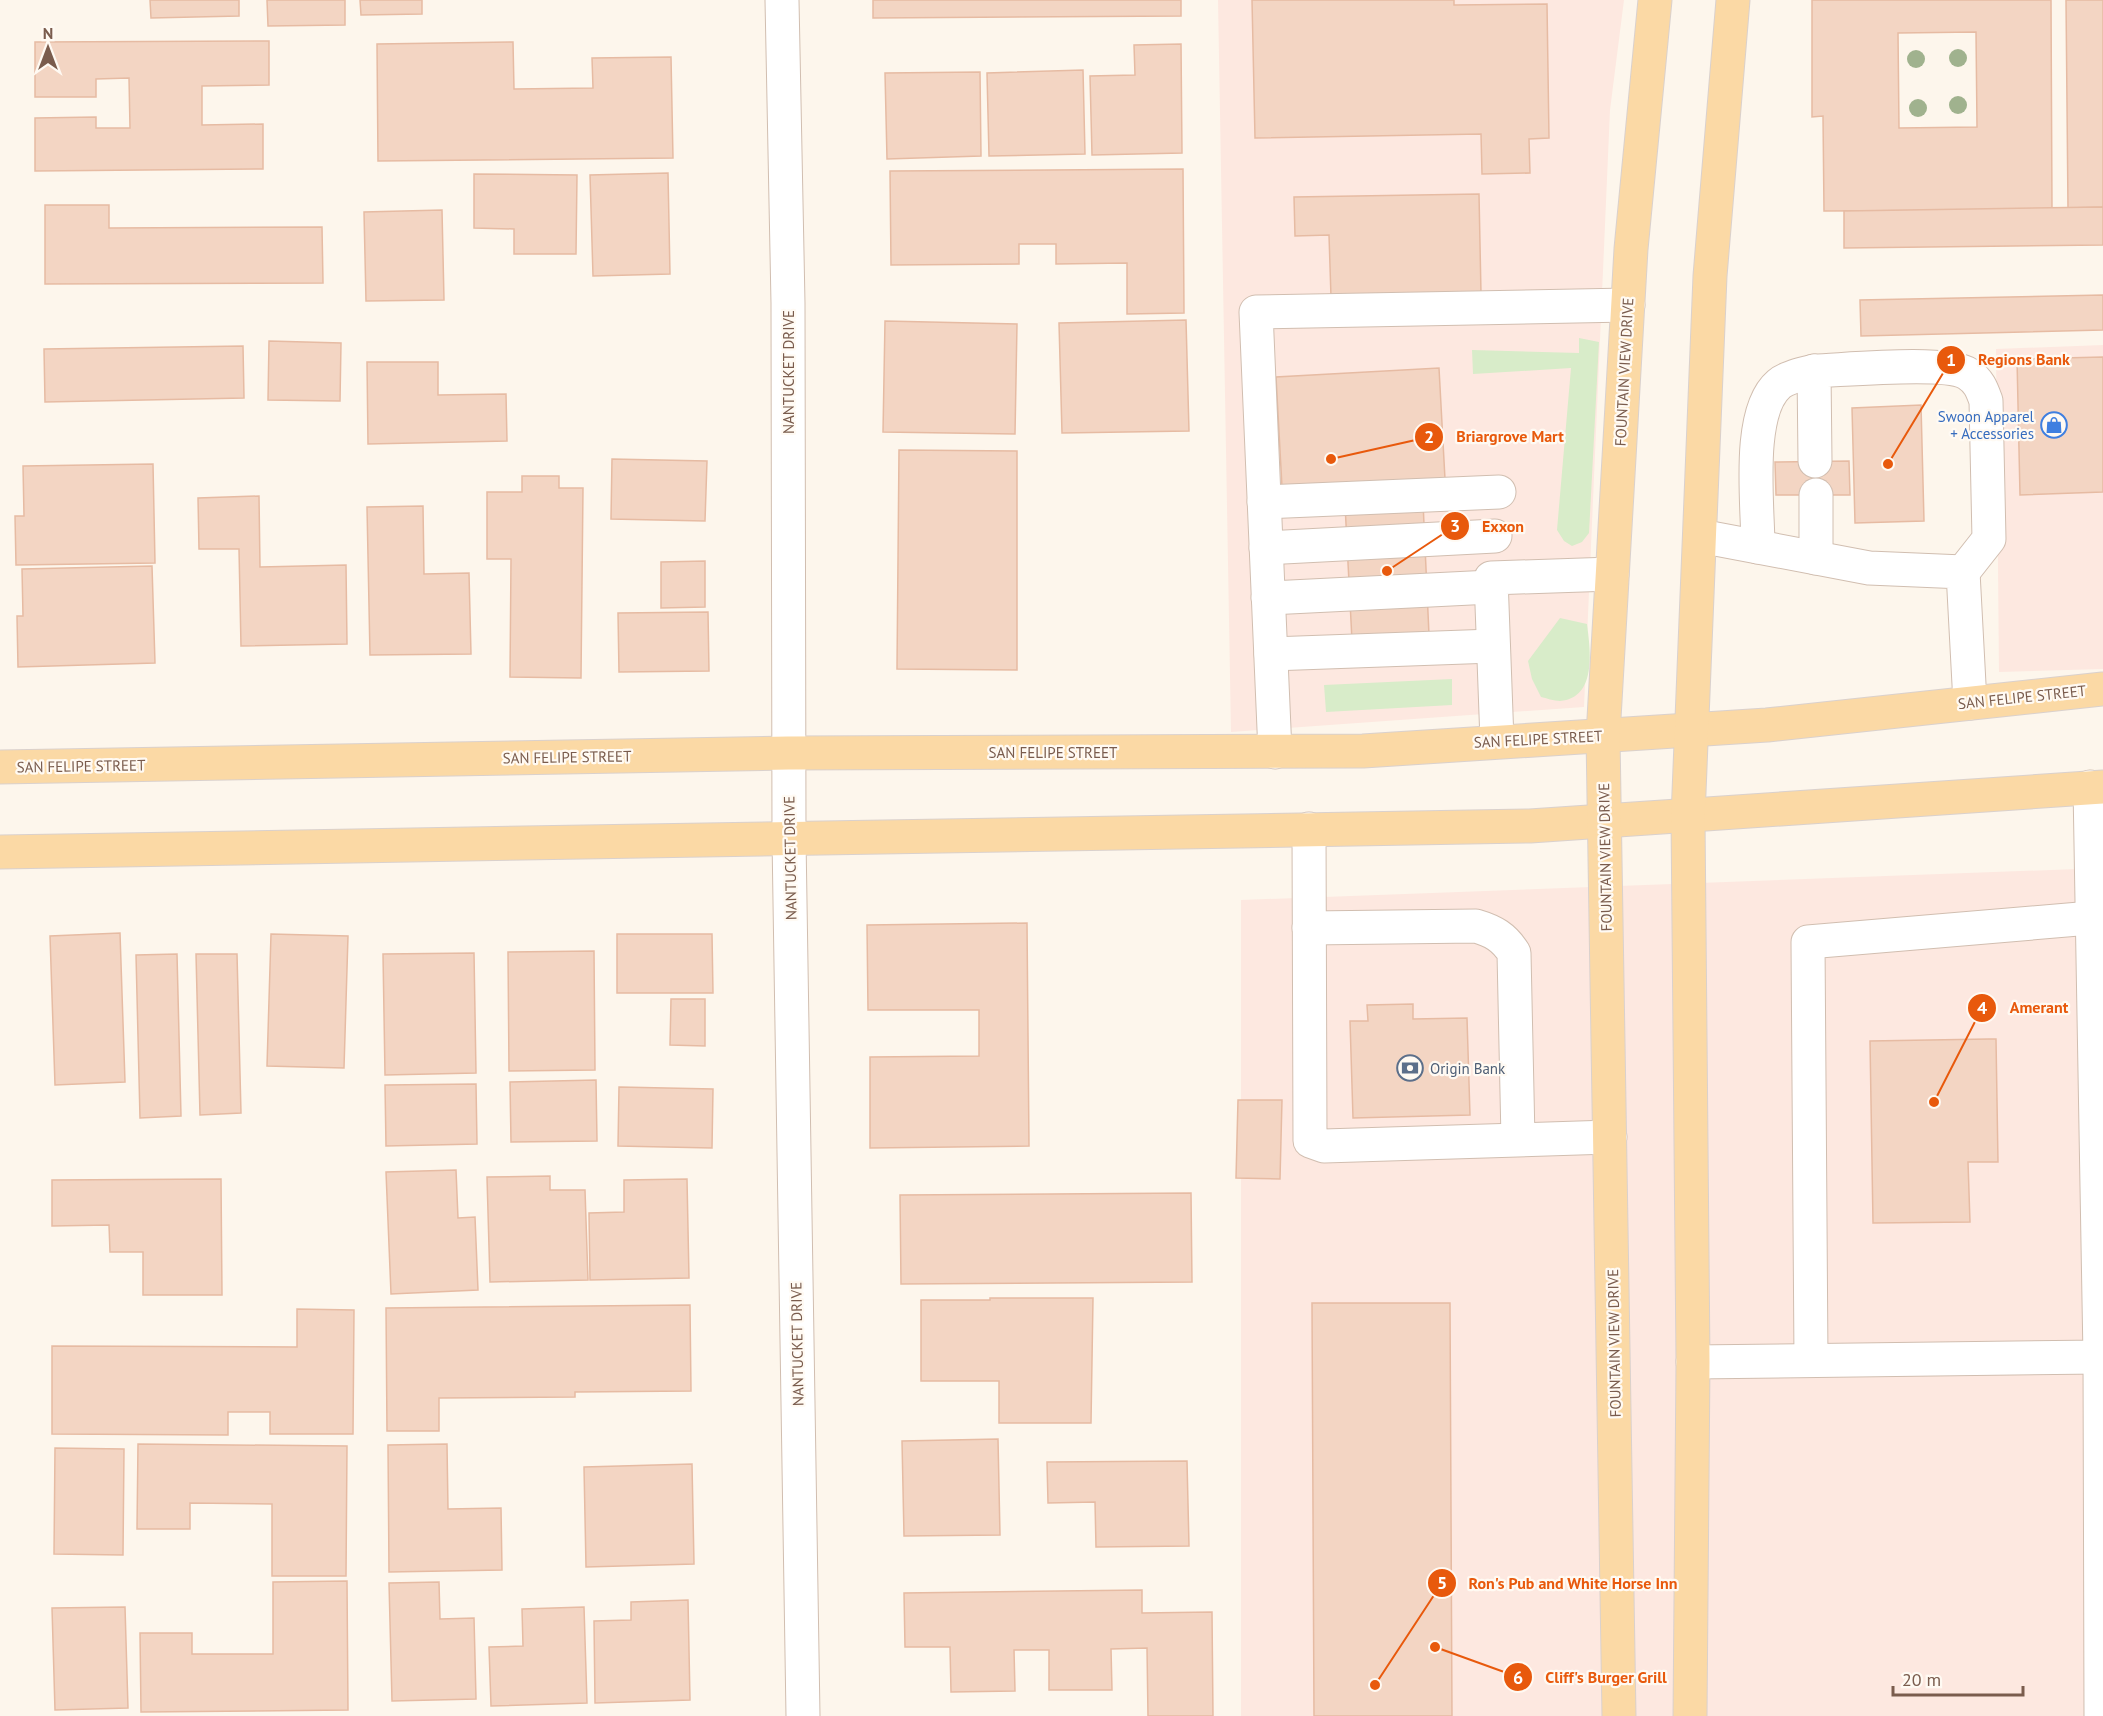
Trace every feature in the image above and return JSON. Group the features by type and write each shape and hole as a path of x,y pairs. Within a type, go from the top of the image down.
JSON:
{"main road":[{"name":"FOUNTAIN VIEW DRIVE","path":"1619,1716 1603,736 1628,305 1655,0"},
{"path":"1690,1716 1694,1362 1688,817 1710,276 1733,0"},
{"name":"SAN FELIPE STREET","path":"0,767 788,753 1363,752 1497,741 1767,725 2103,689"},
{"path":"0,852 1530,826 1688,817 2096,787"}],"street":[{"name":"NANTUCKET DRIVE","path":"782,0 788,303 789,838 803,1716"},
{"path":"1275,752 1256,312 1628,305"},
{"path":"1758,547 1757,431 1764,405 1779,383 1814,371 1945,367 1966,373 1979,384 1986,401 1989,539 1963,572 1970,703"},
{"path":"1814,371 1815,461"},
{"path":"1264,502 1499,492"},
{"path":"1816,495 1816,558"},
{"path":"1266,548 1495,536"},
{"path":"1700,536 1869,568 1963,572"},
{"path":"1497,741 1491,578 1612,574"},
{"path":"1268,598 1491,587"},
{"path":"1271,654 1493,646"},
{"path":"2096,787 2101,1716"},
{"path":"1309,829 1311,1141 1324,1146 1610,1137"},
{"path":"1811,1360 1808,942 2098,917"},
{"path":"1309,928 1476,926 1493,931 1506,941 1514,953 1518,1139"},
{"path":"1694,1362 2100,1357"}],"shaded area":[{"path":"1218,0 1624,0 1610,110 1584,707 1231,732"},
{"path":"2103,345 2103,669 1999,672 1996,349"},
{"path":"2103,868 2103,1716 1241,1716 1241,900"}],"green space":[{"path":"1579,338 1599,342 1589,533 1582,542 1572,546 1564,541 1557,530 1571,368 1473,374 1472,350 1579,353"},
{"path":"1560,618 1587,624 1590,658 1586,682 1581,691 1572,698 1560,701 1541,697 1532,679 1528,661"},
{"path":"1452,679 1452,705 1326,712 1324,685"}],"building":[{"path":"150,0 239,0 239,16 151,18"},
{"path":"267,0 345,0 345,25 268,26"},
{"path":"360,0 422,0 422,14 361,15"},
{"path":"873,0 1181,0 1181,16 873,18"},
{"path":"1252,0 1454,0 1454,5 1547,4 1549,138 1529,139 1530,173 1482,174 1481,134 1255,138"},
{"path":"1812,0 2051,0 2052,210 1824,211 1823,116 1812,117","holes":["1976,32 1977,127 1899,128 1898,33"]},
{"path":"2066,0 2103,0 2103,207 2068,208"},
{"path":"269,41 269,85 202,86 202,125 263,124 263,169 35,171 35,118 96,117 96,128 130,128 129,78 96,79 96,97 35,97 35,42"},
{"path":"513,42 514,89 593,88 592,58 671,57 673,158 378,161 377,44"},
{"path":"1181,44 1182,153 1092,155 1090,76 1135,75 1134,45"},
{"path":"1083,70 1085,154 989,156 987,73"},
{"path":"980,72 981,156 887,159 885,73"},
{"path":"1183,169 1184,313 1127,314 1127,263 1056,264 1056,244 1019,244 1019,264 891,265 890,171"},
{"path":"668,173 670,274 593,276 590,175"},
{"path":"474,174 577,175 576,254 514,254 514,229 474,228"},
{"path":"1479,194 1481,294 1331,297 1329,235 1295,236 1294,197"},
{"path":"45,205 109,205 109,228 322,227 323,283 45,284"},
{"path":"2103,207 2103,245 1844,248 1844,211"},
{"path":"442,210 444,300 366,301 364,212"},
{"path":"2103,295 2103,330 1861,336 1860,300"},
{"path":"1186,320 1189,431 1062,433 1059,323"},
{"path":"885,321 1017,324 1015,434 883,432"},
{"path":"269,341 341,343 340,401 268,400"},
{"path":"243,346 244,398 45,402 44,349"},
{"path":"2103,357 2103,492 2020,495 2017,359"},
{"path":"367,362 438,362 438,395 506,394 507,441 368,444"},
{"path":"1439,368 1445,479 1282,487 1276,377"},
{"path":"1921,405 1924,521 1855,523 1852,408"},
{"path":"899,450 1017,451 1017,670 897,669"},
{"path":"612,459 707,461 705,521 611,519"},
{"path":"1849,461 1850,495 1776,495 1775,462"},
{"path":"153,464 155,563 16,565 15,516 24,516 23,466"},
{"path":"522,476 559,476 559,488 583,488 581,678 510,677 511,559 487,559 487,492 522,492"},
{"path":"1422,480 1430,657 1353,660 1344,485"},
{"path":"259,496 260,567 346,565 347,644 241,646 239,549 199,549 198,498"},
{"path":"423,506 424,574 469,573 471,654 370,655 367,507"},
{"path":"705,561 705,607 661,608 661,562"},
{"path":"152,566 155,663 18,667 17,616 23,616 22,569"},
{"path":"708,612 709,671 619,672 618,613"},
{"path":"1027,923 1029,1146 870,1148 870,1057 979,1056 979,1010 868,1010 867,925"},
{"path":"120,933 125,1082 55,1085 50,936"},
{"path":"271,934 348,936 344,1068 267,1066"},
{"path":"617,934 712,934 713,993 617,993"},
{"path":"594,951 595,1070 509,1071 508,952"},
{"path":"474,953 476,1073 385,1075 383,954"},
{"path":"177,954 181,1116 140,1118 136,955"},
{"path":"196,954 237,954 241,1113 200,1115"},
{"path":"671,999 705,999 705,1046 670,1045"},
{"name":"Origin Bank","path":"1413,1004 1413,1019 1467,1018 1470,1115 1353,1118 1350,1021 1368,1021 1367,1005"},
{"path":"1996,1039 1998,1162 1968,1162 1970,1222 1873,1223 1870,1041"},
{"path":"596,1080 597,1141 511,1142 510,1082"},
{"path":"476,1084 477,1144 386,1146 385,1085"},
{"path":"619,1087 713,1089 712,1148 618,1146"},
{"path":"1238,1100 1282,1100 1280,1179 1236,1178"},
{"path":"456,1170 458,1218 475,1217 478,1290 391,1294 386,1172"},
{"path":"550,1176 550,1190 585,1190 588,1280 490,1282 487,1177"},
{"path":"221,1179 222,1295 143,1295 143,1252 110,1252 109,1225 52,1226 52,1180"},
{"path":"687,1179 689,1278 590,1280 589,1213 624,1212 624,1180"},
{"path":"1191,1193 1192,1282 901,1284 900,1195"},
{"path":"990,1298 1093,1298 1091,1423 999,1423 999,1381 921,1381 921,1300 990,1300"},
{"path":"1312,1303 1450,1303 1452,1716 1314,1716"},
{"path":"690,1305 691,1391 575,1392 575,1397 439,1398 439,1431 387,1431 386,1308"},
{"path":"297,1309 354,1310 353,1434 270,1434 270,1412 228,1412 228,1435 52,1434 52,1346 297,1347"},
{"path":"998,1439 1000,1535 904,1536 902,1441"},
{"path":"138,1444 347,1446 346,1576 272,1576 272,1504 190,1503 190,1529 137,1529"},
{"path":"447,1444 448,1509 501,1508 502,1570 389,1572 388,1445"},
{"path":"55,1448 124,1449 123,1555 54,1554"},
{"path":"1187,1461 1189,1546 1096,1547 1095,1502 1048,1503 1047,1462"},
{"path":"692,1464 694,1564 586,1567 584,1467"},
{"path":"347,1581 348,1710 141,1712 140,1633 192,1633 192,1654 273,1654 273,1582"},
{"path":"439,1582 440,1619 474,1618 476,1699 392,1701 389,1583"},
{"path":"1142,1590 1142,1613 1212,1612 1213,1716 1148,1716 1147,1648 1111,1649 1112,1690 1049,1690 1049,1650 1014,1650 1015,1691 951,1692 950,1647 905,1647 904,1593"},
{"path":"688,1600 690,1700 595,1703 594,1621 631,1620 631,1602"},
{"path":"125,1607 128,1708 55,1710 52,1608"},
{"path":"584,1607 587,1703 491,1706 489,1647 523,1646 522,1609"}],"place":[{"name":"Swoon Apparel + Accessories","path":"2054,425"},
{"name":"Briargrove Mart","path":"1331,459"},
{"name":"Regions Bank","path":"1888,464"},
{"name":"Exxon","path":"1387,571"},
{"name":"Origin Bank","path":"1410,1068"},
{"name":"Amerant","path":"1934,1102"},
{"name":"Cliff's Burger Grill","path":"1435,1647"},
{"name":"Ron's Pub and White Horse Inn","path":"1375,1685"}]}
